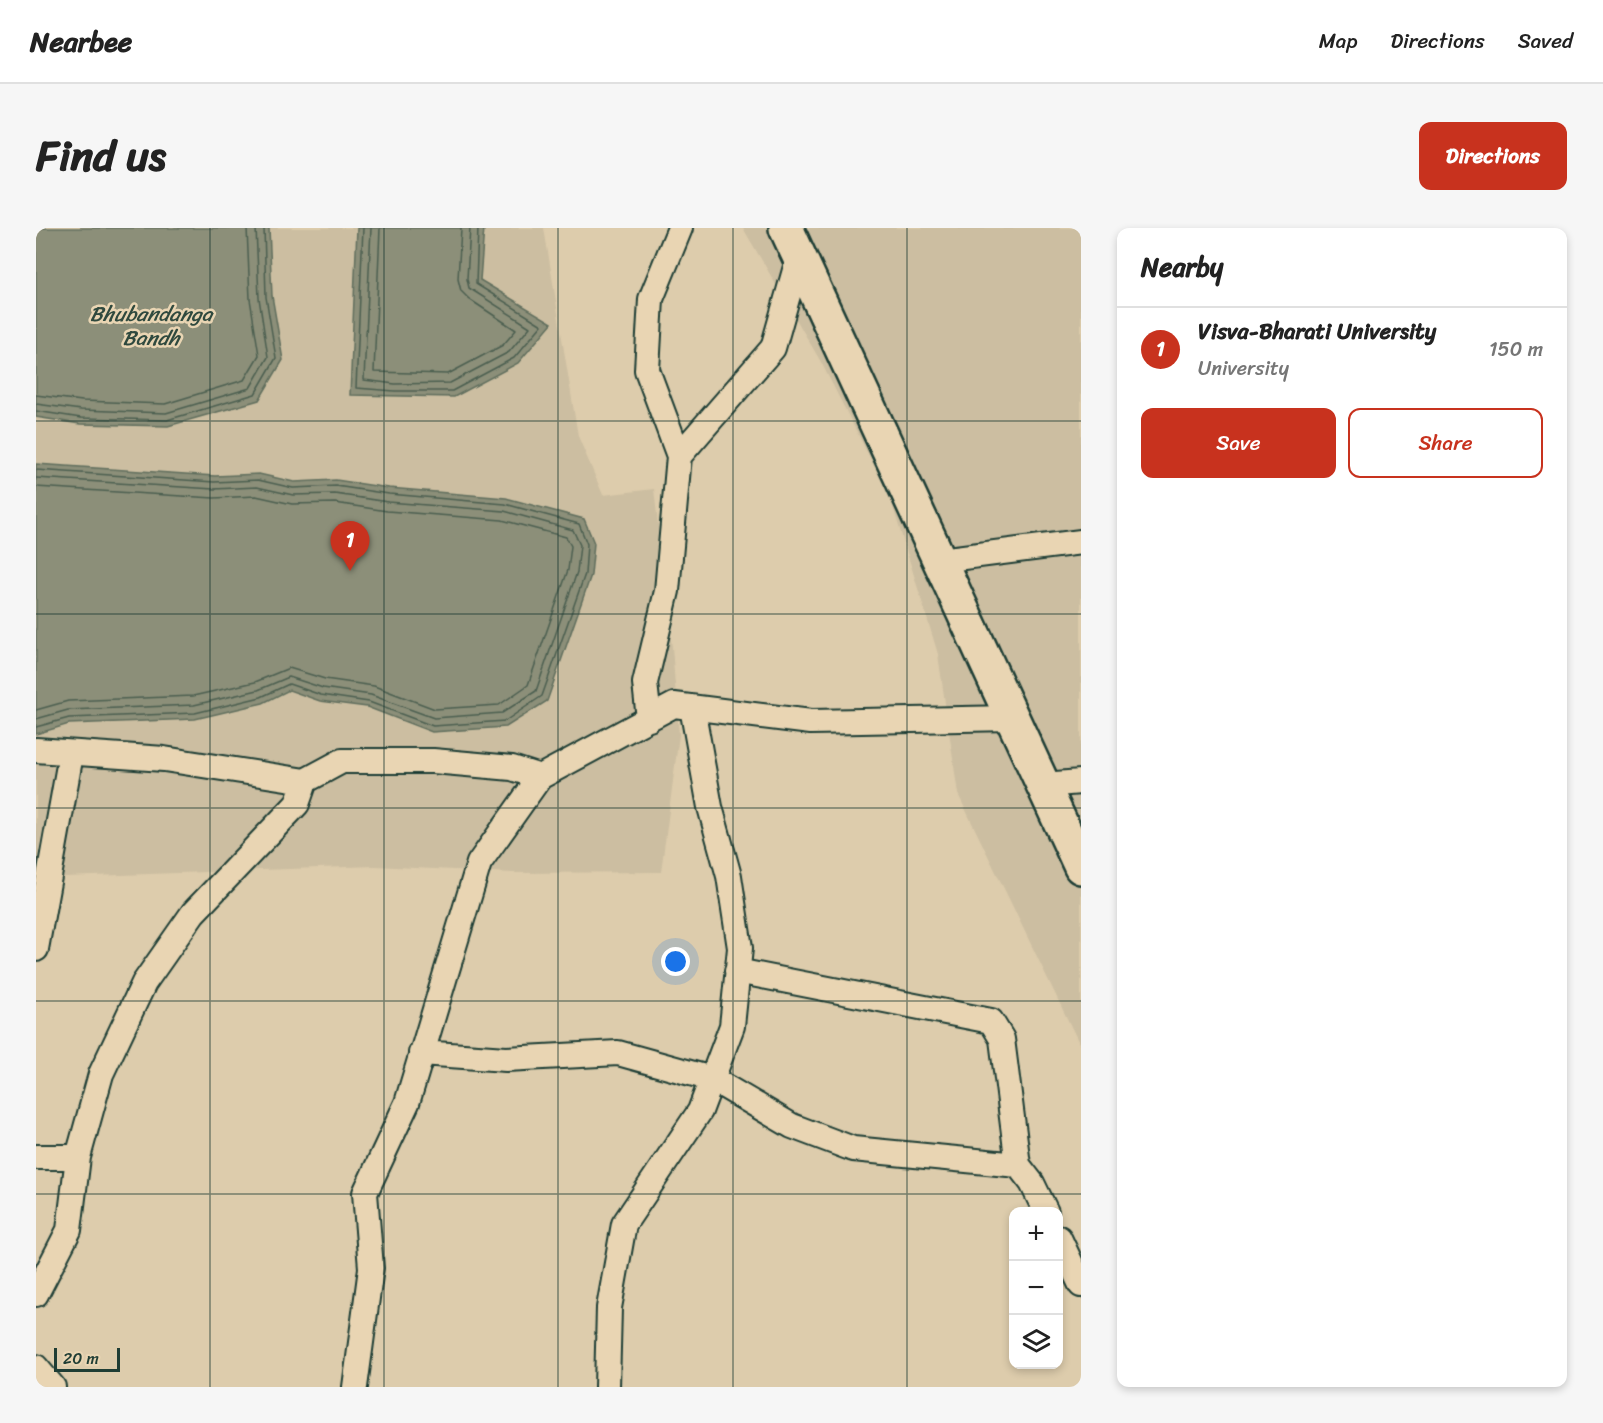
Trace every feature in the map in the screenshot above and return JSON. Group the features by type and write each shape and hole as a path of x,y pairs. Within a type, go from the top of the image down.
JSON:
{"main road":[{"path":"793,242 1081,867"}],"street":[{"path":"649,719 645,682 667,591 679,456 647,370 651,299 680,228"},
{"path":"679,456 774,348 793,242"},
{"path":"940,560 1081,542"},
{"path":"355,1387 371,1268 366,1193 407,1103 479,863 540,777 674,705 811,722 1012,718"},
{"path":"607,1387 609,1308 624,1224 700,1111 732,1026 740,948 729,876 710,807 692,707"},
{"path":"36,750 164,759 305,781 342,761 444,762 512,768 540,777"},
{"path":"36,949 71,754"},
{"path":"36,1294 69,1230 78,1157 100,1074 144,983 193,913 297,804 305,781"},
{"path":"1043,785 1081,782"},
{"path":"737,970 991,1021 1002,1039 1018,1165 1032,1183 1044,1207"},
{"path":"421,1053 506,1059 618,1053 712,1079 792,1126 853,1149 1018,1165"},
{"path":"36,1157 78,1157"},
{"path":"1063,1247 1081,1285"},
{"path":"36,1367 53,1387"}],"shaded area":[{"path":"36,228 544,228 578,436 603,495 654,489 672,647 679,735 661,872 513,873 375,866 36,878"},
{"path":"743,228 1081,228 1081,1047 958,794 938,654 890,497 821,362"}],"water":[{"name":"Bhubandanga Bandh","path":"36,228 269,228 272,296 283,360 259,400 168,426 80,424 36,417"},
{"path":"357,228 484,228 480,280 552,323 518,363 454,397 350,395"},
{"path":"36,464 215,476 259,474 294,482 336,480 389,488 506,498 584,519 594,543 591,575 547,701 506,727 432,732 367,707 320,701 289,690 263,703 195,719 69,724 36,734"}],"place":[{"name":"Visva-Bharati University","path":"350,571"}]}
